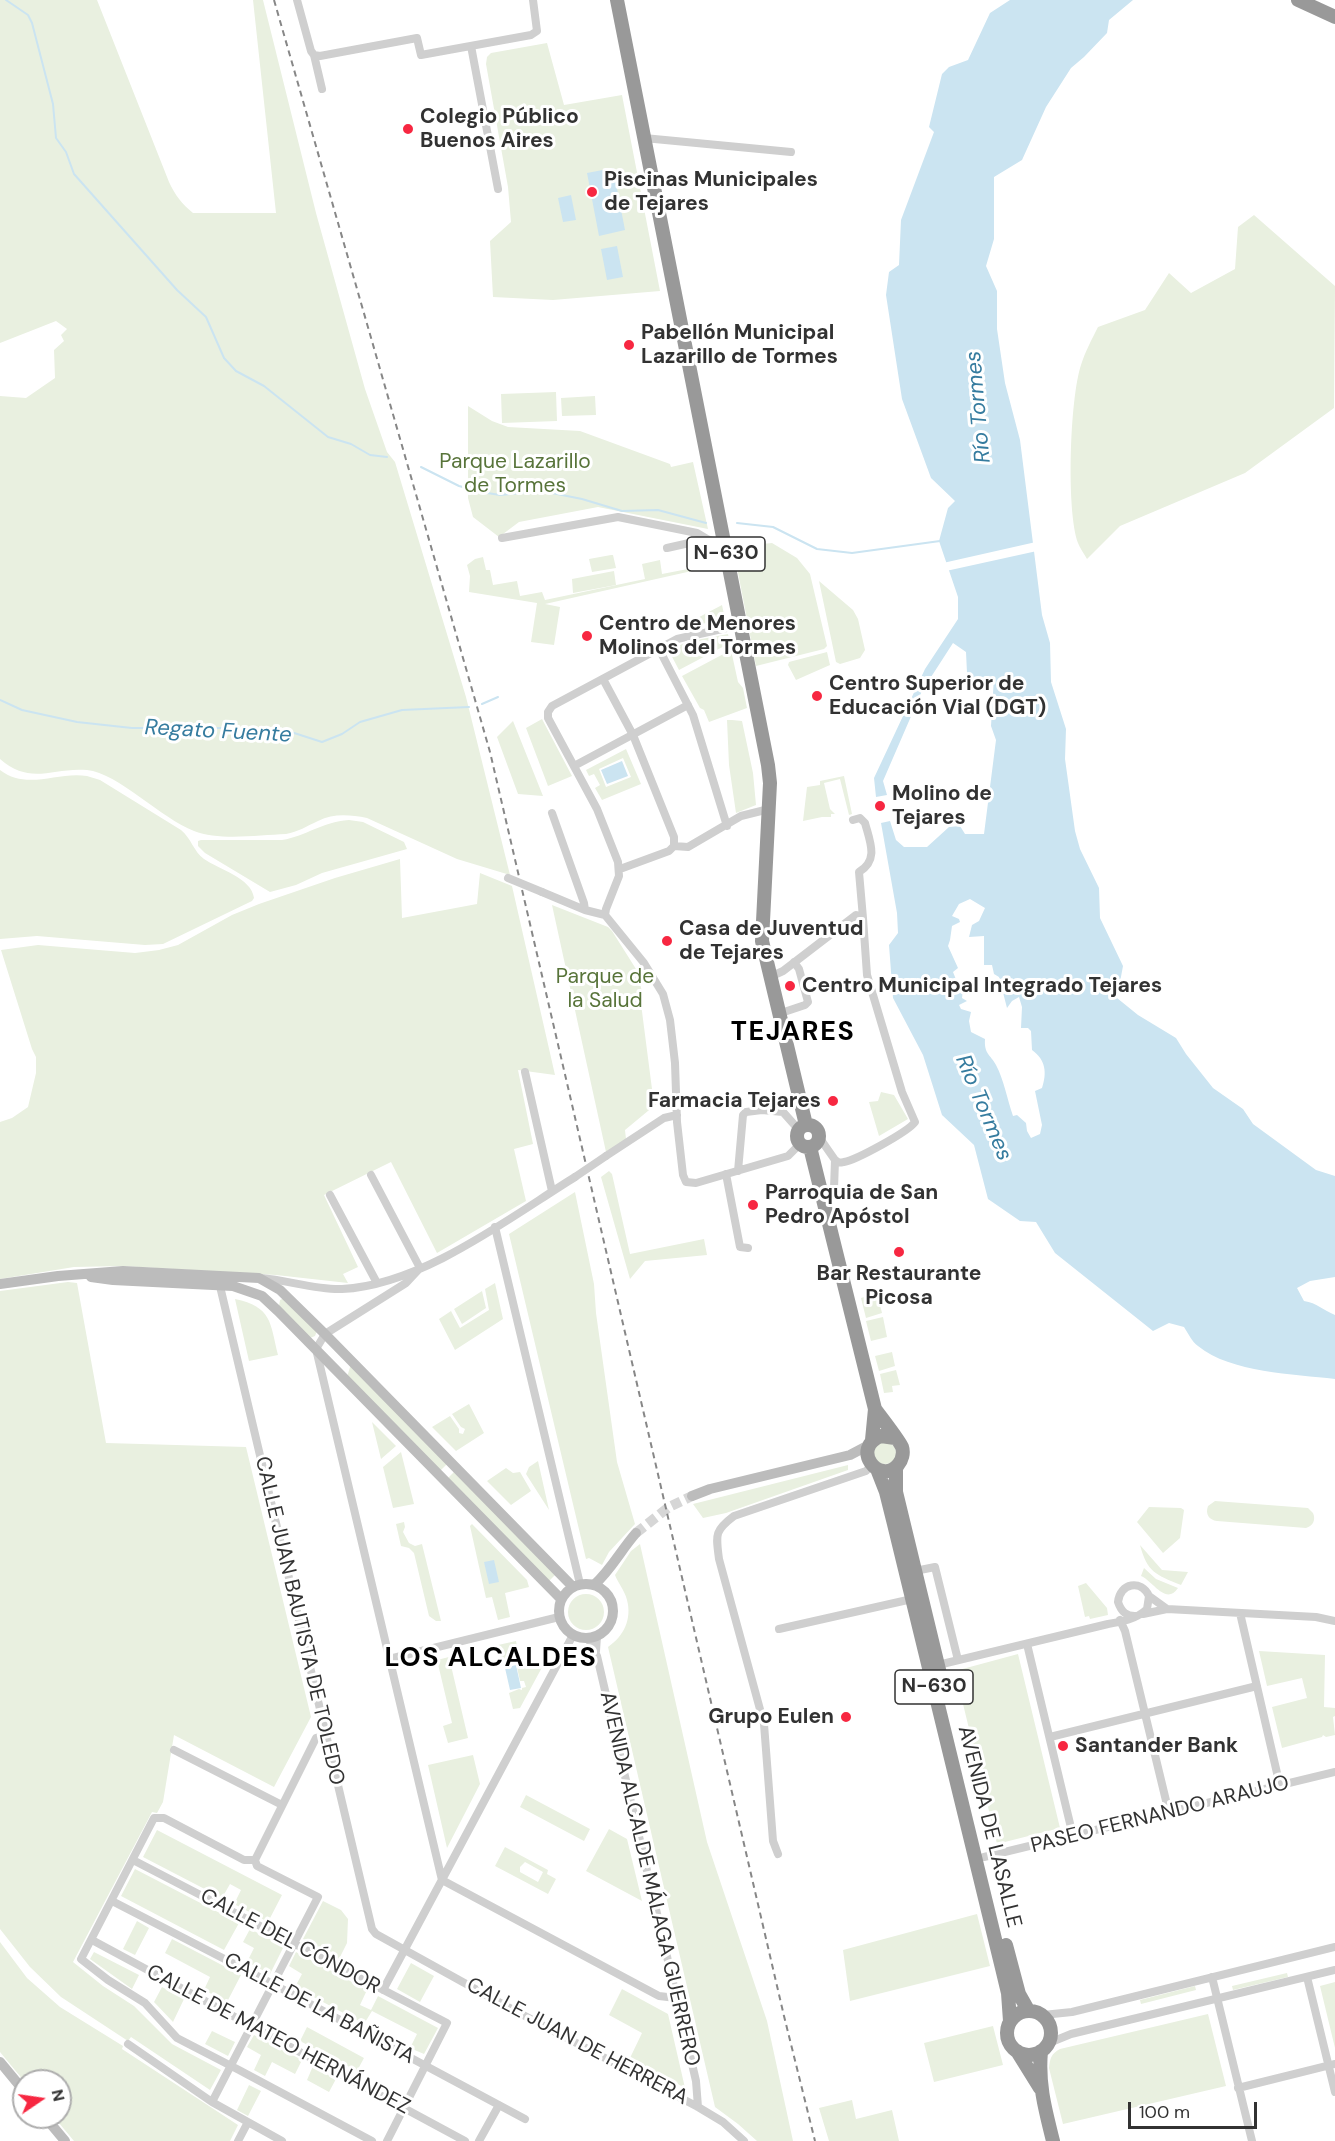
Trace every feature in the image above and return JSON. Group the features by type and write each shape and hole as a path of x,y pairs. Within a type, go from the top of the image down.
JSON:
{"highway":[{"name":"N-630","path":"617,0 768,765 770,783 762,941 804,1134 823,1196 875,1409 871,1443 873,1465"},
{"path":"1298,0 1335,17"},
{"name":"N-630","path":"875,1409 901,1445 903,1454 896,1467"},
{"path":"871,1443 881,1436 895,1438"},
{"path":"873,1465 887,1471 896,1467"},
{"name":"AVENIDA DE LASALLE","path":"873,1465 886,1492 1008,1993 1010,2021"},
{"name":"AVENIDA DE LASALLE","path":"896,1467 896,1492 984,1857 1019,1994 1028,2010"},
{"path":"1010,2021 1018,2013 1028,2010 1043,2015"},
{"name":"N-630","path":"1043,2015 1049,2023 1051,2033 1040,2070 1041,2090 1053,2141"},
{"name":"N-630","path":"1010,2021 1007,2028 1008,2041 1041,2090"},
{"path":"1017,2052 1025,2055 1045,2047"}],"main road":[{"path":"0,1284 77,1275 113,1280 259,1278 280,1290 576,1586 598,1587 608,1595 613,1610 609,1625 593,1637 573,1635 567,1631 560,1617 561,1599 576,1586"},
{"path":"219,1280 254,1292 271,1303 561,1599"},
{"path":"692,1496 710,1489 850,1455 871,1443"},
{"path":"850,1455 873,1465"},
{"path":"598,1587 623,1548 636,1533"},
{"path":"0,2062 12,2076"},
{"path":"55,2129 65,2141"}],"street":[{"path":"297,0 322,89"},
{"path":"314,55 320,56 417,38 421,55 531,35 537,31 533,0"},
{"path":"471,46 498,189"},
{"path":"644,138 791,152"},
{"path":"502,538 618,517 697,533 724,544"},
{"path":"667,548 707,539"},
{"path":"605,915 620,869 597,809 548,718 548,712 552,706 687,636 740,626"},
{"path":"659,649 688,705 727,826"},
{"path":"603,679 633,735 674,837 674,846"},
{"path":"574,766 688,705"},
{"path":"620,869 674,846 688,847 741,816 769,809"},
{"path":"552,813 585,903 585,910"},
{"path":"738,1171 743,1115 746,1112 780,1111 786,1114 804,1134 839,1162 856,1158 906,1130 915,1122 902,1092 867,975 859,872 869,864 872,853 866,823 860,818 853,820"},
{"path":"508,878 585,910 605,915 649,970 663,994 670,1020 683,1175 688,1183 788,1156 804,1134"},
{"path":"770,976 783,971 856,915 861,917"},
{"path":"778,1014 808,1002 799,969 794,962"},
{"path":"525,1072 552,1191"},
{"path":"259,1278 339,1289 377,1283 420,1268 456,1251 664,1118 677,1115"},
{"path":"823,1196 830,1194 834,1189 835,1160"},
{"path":"726,1174 740,1247 748,1248"},
{"path":"371,1175 420,1268"},
{"path":"330,1195 377,1283"},
{"path":"495,1227 576,1586"},
{"path":"420,1268 406,1283 325,1334 316,1349 442,1880 659,1996 676,1998"},
{"name":"CALLE JUAN BAUTISTA DE TOLEDO","path":"219,1280 372,1929 376,1934 405,1950"},
{"path":"271,1303 280,1290 291,1281"},
{"path":"325,1381 340,1373"},
{"path":"778,1854 773,1841 764,1724 719,1559 716,1536 720,1526 734,1516 866,1471 873,1465"},
{"path":"915,1571 935,1567 958,1660"},
{"path":"1108,1624 1113,1620 1118,1607 1120,1592 1128,1586 1143,1588 1149,1596 1167,1609"},
{"path":"1140,1615 1148,1606 1149,1596"},
{"path":"779,1629 912,1599"},
{"path":"1118,1607 1126,1614 1140,1615"},
{"path":"1118,1607 1169,1813"},
{"path":"938,1665 1122,1622 1167,1609 1316,1617 1335,1621"},
{"path":"1240,1613 1280,1786"},
{"path":"390,1659 560,1617"},
{"path":"383,1990 573,1635"},
{"name":"AVENIDA ALCALDE MÁLAGA GUERRERO","path":"593,1637 696,2081 698,2106"},
{"path":"1027,1644 1073,1836"},
{"path":"1050,1737 1257,1686"},
{"path":"212,2102 318,1897 257,1866 255,1860 316,1738 326,1736"},
{"path":"174,1750 282,1805"},
{"name":"PASEO FERNANDO ARAUJO","path":"984,1857 1335,1772"},
{"path":"255,1860 244,1860 164,1818 154,1818 81,1959 108,1980 145,2003 177,2038 372,2141"},
{"name":"CALLE DEL CÓNDOR","path":"134,1860 447,2024 425,2064"},
{"name":"CALLE DE LA BAÑISTA","path":"112,1901 425,2064 525,2119"},
{"name":"CALLE DE MATEO HERNÁNDEZ","path":"92,1940 465,2141"},
{"path":"1043,2015 1072,2012 1335,1947"},
{"name":"CALLE JUAN DE HERRERA","path":"405,1950 506,2006 698,2106 723,2122 744,2141"},
{"path":"1045,2047 1076,2033 1335,1970"},
{"path":"1212,1977 1252,2141"},
{"path":"1307,1977 1332,2065 1335,2091"},
{"path":"128,2044 212,2102 282,2141"},
{"path":"387,2141 425,2064"},
{"path":"1238,2088 1332,2065"},
{"path":"479,2141 499,2105"},
{"path":"238,2141 248,2122"}],"green space":[{"path":"0,0 97,0 169,182 182,203 193,213 276,213 253,0 263,0 316,213 365,389 387,452 395,462 466,697 510,875 457,859 367,818 354,816 330,817 286,834 239,837 204,834 181,825 126,787 99,773 74,770 32,774 11,767 0,759 0,396 26,398 55,378 54,350 64,341 61,335 67,329 56,321 0,343"},
{"name":"Piscinas Municipales de Tejares","path":"547,43 564,105 622,95 660,291 553,300 493,297 490,241 511,222 508,187 486,64 487,57 491,53"},
{"path":"1254,215 1335,286 1334,408 1245,473 1120,526 1087,559 1078,543 1074,527 1071,454 1077,381 1091,341 1098,327 1145,310 1169,273 1191,293 1235,269 1238,227"},
{"path":"556,392 557,421 502,423 501,394"},
{"path":"595,396 596,415 562,416 561,398"},
{"name":"Parque Lazarillo de Tormes","path":"468,406 492,421 508,427 580,431 670,464 671,467 693,462 708,529 598,507 519,522 499,537 473,517 468,498"},
{"path":"772,543 797,558 810,574 827,646 824,649 756,666 735,557 745,548"},
{"path":"704,547 711,550 714,566 545,604 560,607 554,645 531,642 537,603 469,592 470,576 467,565 483,557 486,570 490,570 493,585 517,581 520,596 542,592 545,600 645,579 642,564 660,560 662,574 693,568 691,556 697,554 695,549"},
{"path":"613,555 616,568 592,572 589,559"},
{"path":"614,571 616,585 573,593 572,579"},
{"path":"819,581 853,610 858,619 865,650 860,658 840,664 836,662"},
{"path":"722,605 725,619 687,627 686,624"},
{"path":"728,634 730,643 679,670 669,651 686,642"},
{"path":"731,650 747,708 709,722 682,676"},
{"path":"827,652 830,665 796,680 788,665 789,662"},
{"path":"542,719 572,776 548,786 526,728"},
{"path":"727,720 742,721 753,773 756,805 736,813 729,765"},
{"path":"513,721 543,796 518,794 497,737"},
{"path":"626,749 641,784 602,800 595,788 600,785 594,774 589,776 586,770","holes":["623,758 631,777 606,787 599,769"]},
{"path":"0,770 21,779 76,775 100,780 181,830 201,856 241,880 252,891 254,898 163,944 145,945 37,936 0,939"},
{"path":"844,776 852,814 849,815 840,779 824,783 830,809 835,814 831,814 831,817 803,821 807,787 820,785 820,781"},
{"path":"349,820 363,822 404,842 407,849 322,873 296,885 270,892 205,853 198,846 198,841 201,840 282,840 330,823"},
{"path":"400,859 402,918 477,904 480,873 512,886 555,1075 518,1070 533,1144 514,1149 526,1201 437,1253 391,1162 324,1195 358,1267 343,1274 348,1283 276,1275 123,1266 74,1267 0,1279 0,1122 12,1118 28,1107 36,1073 36,1057 1,950 38,945 135,953 159,950 178,945 232,915 259,904"},
{"name":"Parque de la Salud","path":"552,905 608,927 636,969 643,995 640,996 652,1089 660,1101 625,1130 626,1139 606,1152"},
{"path":"881,1092 894,1095 908,1119 879,1136 869,1102 878,1101"},
{"path":"609,1171 612,1174 630,1254 704,1239 707,1255 645,1261 630,1279 601,1177"},
{"path":"575,1192 594,1284 617,1462 635,1524 609,1552 602,1565 589,1558 586,1559 509,1234"},
{"path":"68,1282 77,1283 106,1443 246,1447 311,1717 274,1787 174,1735 163,1802 157,1813 152,1812 73,1962 103,1986 134,2006 172,2044 221,2070 210,2090 131,2037 128,2041 61,1997 30,1967 0,1929 0,1291"},
{"path":"495,1283 503,1319 455,1350 439,1319 451,1311 460,1328 489,1310 485,1289"},
{"path":"482,1291 486,1308 462,1324 454,1309"},
{"path":"877,1293 882,1313 866,1318 861,1298"},
{"path":"284,1298 317,1331 315,1336 310,1338 279,1306 280,1300"},
{"path":"235,1299 256,1306 263,1312 271,1325 278,1355 249,1361"},
{"path":"883,1317 887,1337 871,1341 866,1321"},
{"path":"892,1352 895,1366 879,1371 875,1356"},
{"path":"351,1364 448,1463 440,1471 347,1377"},
{"path":"896,1370 900,1385 892,1386 893,1392 884,1393 880,1374"},
{"path":"469,1404 484,1433 456,1451 432,1427 450,1416 459,1429 459,1433 463,1434 465,1429 452,1414"},
{"path":"372,1422 396,1446 381,1459"},
{"path":"885,1442 893,1445 896,1453 893,1461 885,1464 877,1461 874,1453 877,1445"},
{"path":"401,1452 414,1504 393,1508 383,1467"},
{"path":"538,1461 549,1510 526,1474 529,1467"},
{"path":"848,1465 848,1470 726,1513 703,1518 693,1504"},
{"path":"506,1468 513,1473 520,1472 531,1491 511,1505 487,1481"},
{"path":"455,1471 556,1574 548,1582 447,1479"},
{"path":"1215,1501 1308,1508 1313,1513 1314,1520 1306,1528 1217,1521 1207,1514 1208,1506"},
{"path":"1149,1507 1184,1510 1180,1538 1163,1553 1137,1522"},
{"path":"404,1522 403,1532 409,1543 415,1546 422,1544 441,1621 436,1621 429,1616 414,1553 409,1548 401,1546 396,1524"},
{"path":"472,1524 527,1580 529,1587 505,1593 510,1617 498,1620 492,1597 486,1598 470,1526"},
{"path":"640,1544 707,1842 767,2021 793,2141 757,2141 715,2107 608,1647 622,1632 628,1614 626,1597 615,1575 631,1551"},
{"path":"1140,1545 1162,1570 1188,1572 1181,1585 1149,1567"},
{"path":"1144,1568 1156,1579 1178,1588 1169,1594 1160,1591 1141,1576"},
{"path":"1086,1583 1107,1608 1108,1615 1090,1619 1089,1616 1085,1617 1078,1586"},
{"path":"586,1594 599,1599 604,1612 599,1625 586,1630 573,1625 568,1612 573,1599"},
{"path":"516,1641 521,1666 546,1660 520,1708 513,1709 509,1693 526,1687 524,1681 520,1681 516,1663 507,1662 508,1664 503,1666 498,1645"},
{"path":"1259,1651 1325,1655 1324,1707 1335,1708 1333,1717 1335,1735 1326,1737 1323,1735 1282,1748 1272,1707 1307,1698 1302,1678 1267,1686"},
{"path":"1018,1654 1060,1828 997,1844 955,1671"},
{"path":"449,1657 468,1738 448,1743 443,1726 452,1723 437,1660"},
{"path":"473,1755 480,1784 447,1848 428,1765"},
{"path":"526,1795 590,1829 584,1841 520,1807"},
{"path":"609,1829 627,1839 642,1901 586,1871"},
{"path":"157,1830 282,1895 268,1922 234,1904 241,1890 230,1884 222,1898 143,1857"},
{"path":"505,1847 548,1870 547,1874 556,1879 548,1894 495,1866","holes":["525,1862 543,1872 538,1882 520,1872 520,1867"]},
{"path":"135,1869 239,1923 224,1950 121,1896"},
{"path":"323,1901 341,1910 348,1919 347,1943 339,1959 303,1939"},
{"path":"977,1914 990,1966 850,2001 843,1950"},
{"path":"137,1921 149,1928 135,1955 123,1949"},
{"path":"250,1929 284,1946 270,1974 247,1962 254,1948 243,1942"},
{"path":"172,1939 241,1975 227,2002 204,1990 210,1977 165,1953"},
{"path":"0,1942 27,1978 60,2007 123,2046 122,2049 238,2125 230,2141 74,2141 64,2129 72,2129 72,2069 14,2069 0,2052"},
{"path":"94,1952 139,1975 132,1989 90,1959"},
{"path":"296,1952 367,1990 360,2005 371,2010 378,1996 438,2028 424,2054 410,2048 417,2034 372,2011 364,2024 295,1987 302,1974 289,1966"},
{"path":"411,1963 434,1976 420,2002 397,1989"},
{"path":"1287,1973 1288,1977 1233,1990 1232,1986"},
{"path":"1335,1982 1335,2048 1320,1986"},
{"path":"1195,1986 1196,1990 1141,2004 1140,2000"},
{"path":"162,1987 184,1999 173,2022 154,2002"},
{"path":"622,1989 668,2014 685,2088 630,2058 642,2033 609,2015"},
{"path":"1208,2014 1226,2086 1063,2124 1049,2068 1052,2057 1057,2051"},
{"path":"993,2026 1003,2065 934,2082 924,2043"},
{"path":"307,2027 364,2058 357,2071 300,2041"},
{"path":"212,2031 235,2042 228,2056 205,2044"},
{"path":"254,2035 302,2060 295,2074 272,2062 265,2076 254,2070 261,2055 247,2047"},
{"path":"313,2066 336,2079 329,2092 307,2080"},
{"path":"249,2085 261,2091 248,2116 237,2110"},
{"path":"852,2100 856,2119 892,2110 899,2141 829,2141 819,2108"}],"water":[{"name":"Río Tormes","path":"1010,0 1133,0 1109,20 1107,33 1071,68 1046,107 1022,160 994,177 994,239 986,266 997,291 997,329 1005,383 1020,440 1042,615 1050,643 1051,682 1066,729 1065,759 1075,831 1080,849 1099,888 1100,918 1123,966 1117,998 1138,1015 1176,1038 1213,1088 1243,1109 1253,1124 1316,1170 1335,1176 1335,1277 1310,1281 1297,1288 1304,1301 1335,1315 1335,1379 1264,1371 1228,1362 1196,1344 1184,1327 1169,1323 1153,1331 1055,1253 1036,1222 1020,1221 988,1199 974,1145 942,1115 923,1055 893,998 889,945 898,933 897,913 881,823 890,821 896,840 904,847 927,847 949,827 960,826 965,834 984,834 996,740 991,726 994,677 974,685 967,673 966,652 953,643 922,691 883,781 887,795 876,797 874,778 925,669 958,619 958,597 939,541 948,508 955,501 931,478 902,399 886,295 889,272 899,265 901,220 934,132 929,127 942,74 949,67 968,60 990,13","holes":["970,899 985,908 979,921 972,925 969,937 984,936 984,965 992,965 994,974 999,977 1007,1008 1019,997 1022,1007 1021,1028 1028,1028 1031,1031 1032,1050 1043,1062 1045,1077 1042,1088 1035,1091 1042,1125 1040,1134 1031,1138 1026,1123 1017,1115 1013,1116 999,1071 986,1051 985,1039 971,1032 969,1021 971,1012 961,1009 959,1005 967,1001 962,998 964,983 957,982 953,972 958,968 948,946 952,926 960,922 952,916 959,904"]},
{"path":"613,168 625,230 599,236 587,173"},
{"path":"571,195 576,220 563,222 558,198"},
{"path":"617,246 623,277 607,280 601,249"},
{"path":"622,761 628,776 607,784 601,770"},
{"path":"494,1560 499,1582 489,1584 484,1562"},
{"path":"516,1665 521,1688 510,1690 505,1668"}],"pier":[{"path":"1036,542 1037,551 946,571 943,563"}],"waterway":[{"path":"6,0 28,15 32,23 53,104 56,138 66,152 74,174 177,290 206,317 224,358 236,371 264,386 328,437 351,444 370,455 387,457"},
{"path":"421,467 459,486 481,492 500,495 542,491 582,499 622,511 658,510 706,523"},
{"path":"737,523 773,527 817,549 852,553 940,541"},
{"name":"Regato Fuente","path":"482,704 498,697"},
{"name":"Regato Fuente","path":"0,700 22,710 77,722 132,728 227,728 291,732 322,742 342,734 360,722 402,710 469,707"}],"tunnel":[{"path":"636,1533 669,1507 692,1496"}],"railway":[{"path":"274,0 490,752 815,2141"}],"place":[{"name":"Colegio Público Buenos Aires","path":"408,129"},
{"name":"Piscinas Municipales de Tejares","path":"592,192"},
{"name":"Pabellón Municipal Lazarillo de Tormes","path":"629,345"},
{"name":"Centro de Menores Molinos del Tormes","path":"587,636"},
{"name":"Centro Superior de Educación Vial (DGT)","path":"817,696"},
{"name":"Molino de Tejares","path":"880,806"},
{"name":"Casa de Juventud de Tejares","path":"667,941"},
{"name":"Centro Municipal Integrado Tejares","path":"790,986"},
{"name":"Farmacia Tejares","path":"833,1101"},
{"name":"Parroquia de San Pedro Apóstol","path":"753,1205"},
{"name":"Bar Restaurante Picosa","path":"899,1252"},
{"name":"Grupo Eulen","path":"846,1717"},
{"name":"Santander Bank","path":"1063,1746"}],"district":[{"name":"TEJARES","path":"793,1033"},
{"name":"LOS ALCALDES","path":"491,1659"}]}
